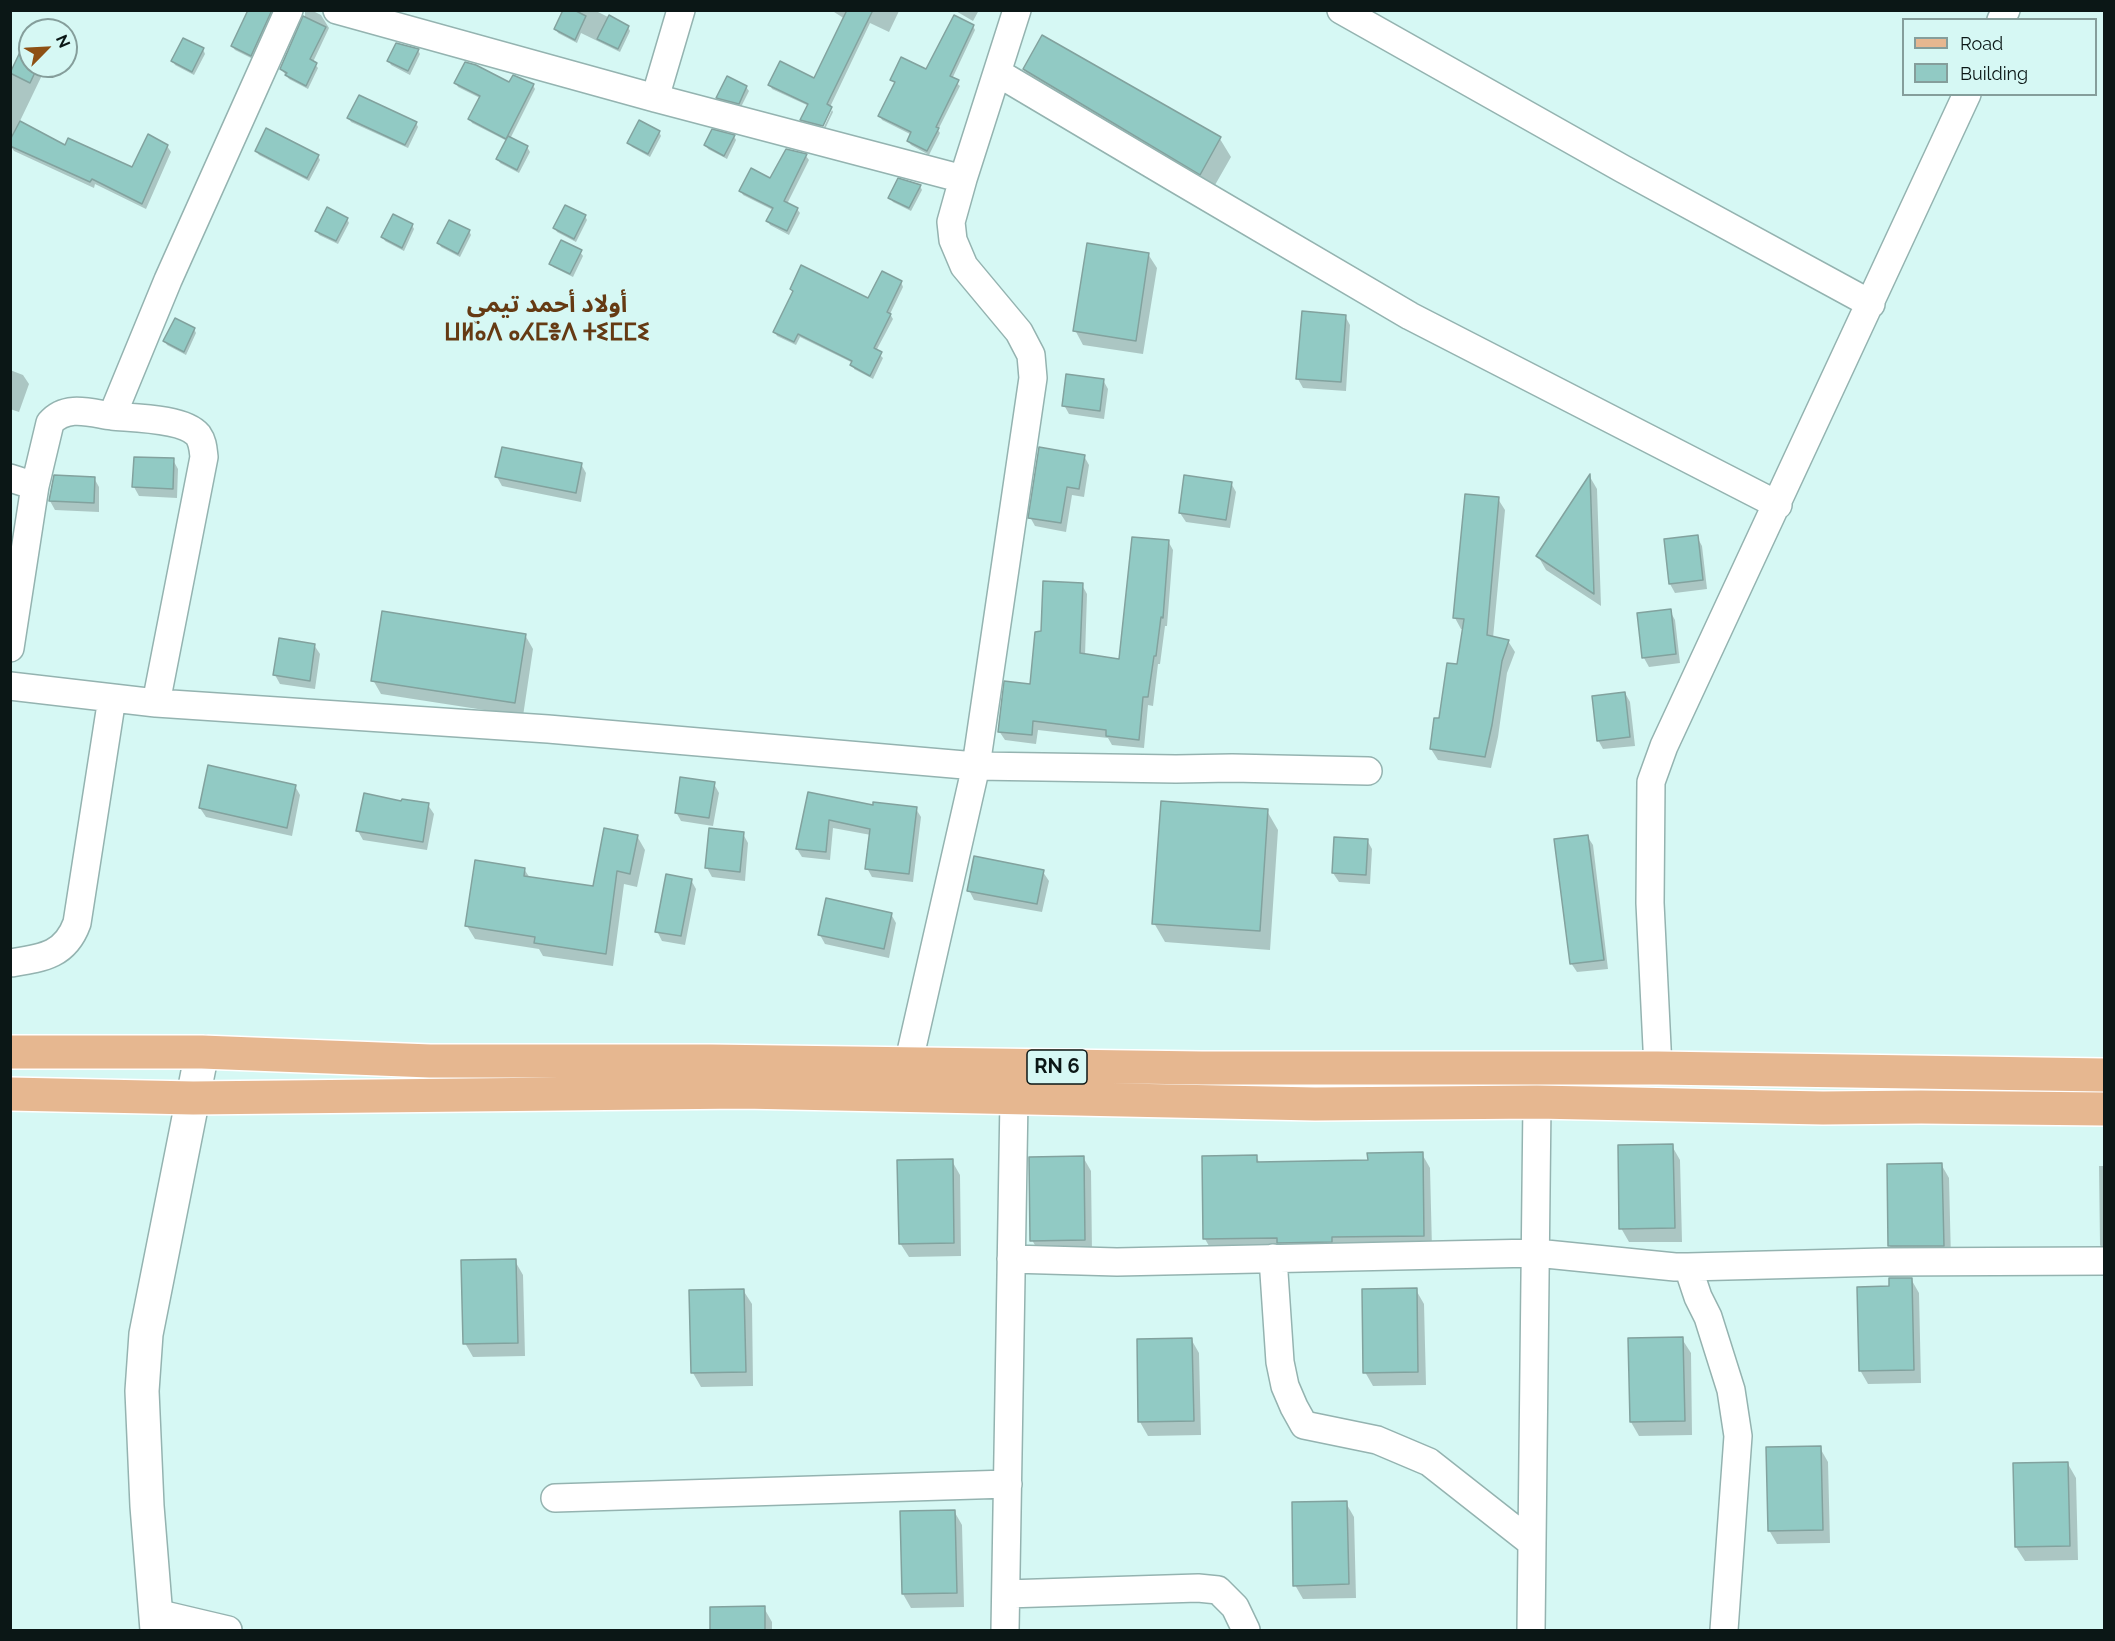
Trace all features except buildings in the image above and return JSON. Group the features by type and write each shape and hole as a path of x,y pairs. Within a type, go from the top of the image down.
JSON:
{"main road":[{"name":"RN 6","path":"10,1052 202,1052 430,1061 711,1061 906,1080 1014,1099 1315,1104 1537,1102 1823,1108 2104,1109"},
{"name":"RN 6","path":"10,1094 193,1098 743,1092 906,1080 1225,1068 1658,1068 2104,1075"}],"street":[{"path":"111,416 168,279 289,10"},
{"path":"337,10 655,98 963,179"},
{"path":"655,98 681,10"},
{"path":"906,1080 976,766 1033,378 1031,356 1019,332 964,266 953,240 951,222 1017,10"},
{"path":"1341,10 1623,169 1871,304"},
{"path":"998,73 1410,316 1778,505"},
{"path":"1658,1068 1650,903 1651,782 1664,746 1778,505 1966,96"},
{"path":"10,648 23,482 51,423 55,418 76,411 156,420 184,427 196,433 203,447 204,457 156,703"},
{"path":"10,686 156,703 560,730 976,766 1368,771"},
{"path":"10,963 51,953 64,947 71,938 77,923 112,698"},
{"path":"202,1052 146,1334 142,1391 147,1506 157,1622 228,1630"},
{"path":"1005,1630 1014,1099"},
{"path":"1531,1630 1537,1102"},
{"path":"1011,1259 1117,1262 1536,1253 1675,1267 1884,1262 2104,1261"},
{"path":"1273,1258 1280,1362 1285,1386 1304,1425 1377,1440 1429,1462 1532,1543"},
{"path":"1688,1267 1698,1297 1708,1317 1731,1390 1738,1436 1724,1630"},
{"path":"555,1498 1008,1485"},
{"path":"1006,1594 1198,1588 1218,1590 1235,1607 1246,1630"}],"district":[{"name":"أولاد أحمد تيمي ⵡⵍⴰⴷ ⴰⵃⵎⴻⴷ ⵜⵉⵎⵎⵉ","path":"547,319"}]}
